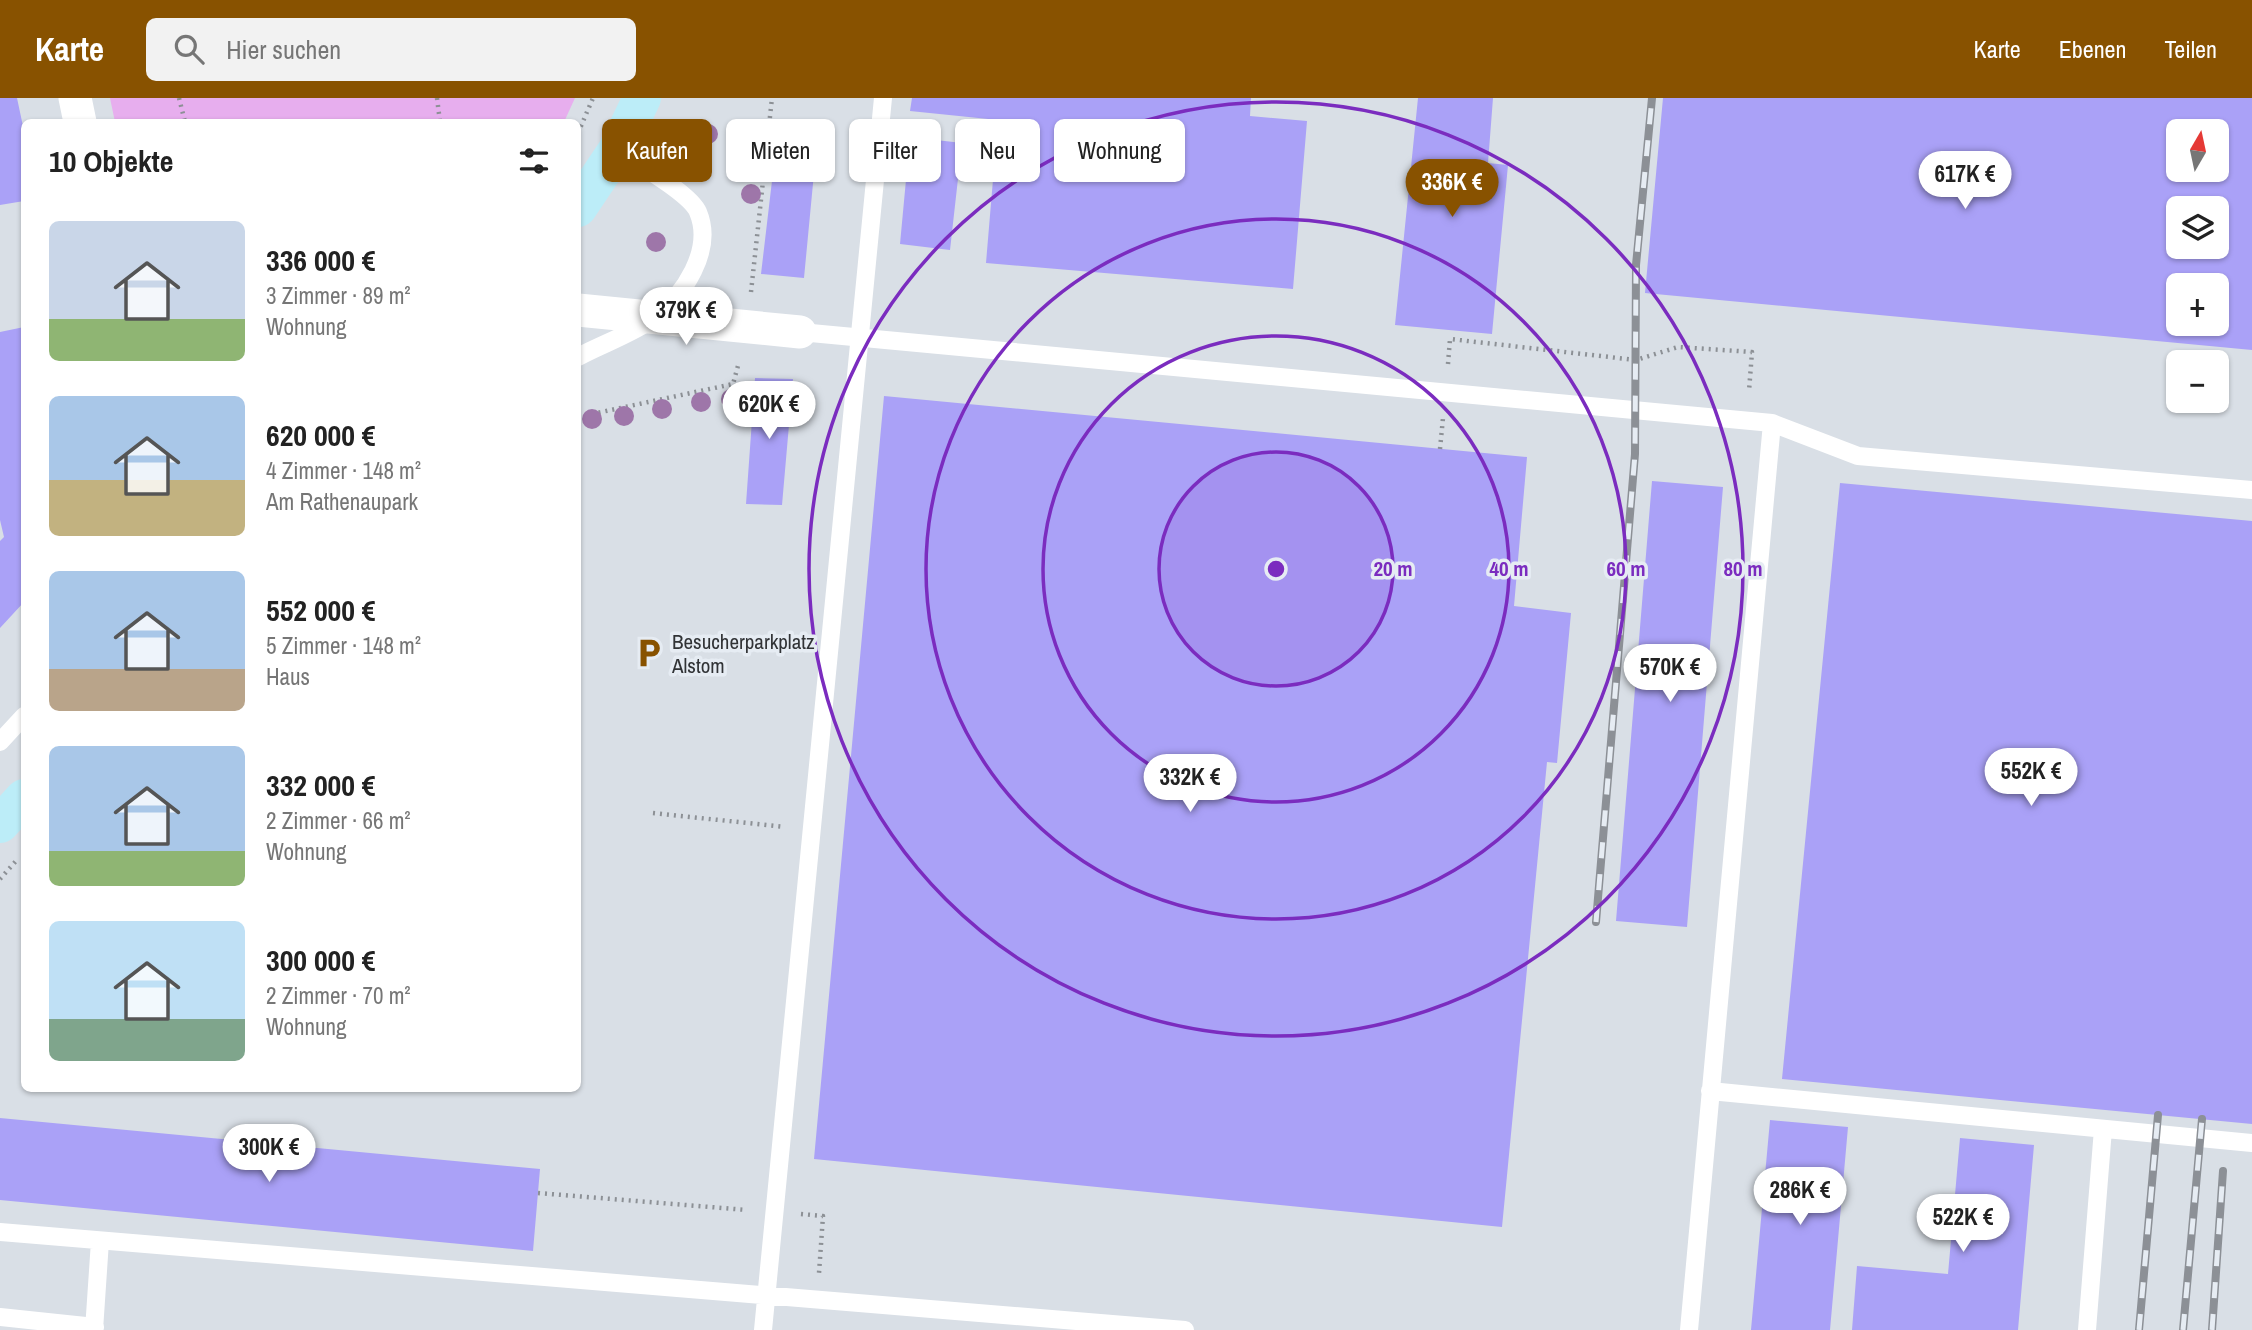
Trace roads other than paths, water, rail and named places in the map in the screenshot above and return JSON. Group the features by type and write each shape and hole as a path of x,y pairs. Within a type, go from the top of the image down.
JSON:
{"main road":[{"path":"632,119 642,98"},
{"path":"581,204 602,172"},
{"path":"0,824 21,801"}],"street":[{"path":"75,98 79,119"},
{"path":"581,310 800,332"}],"lane":[{"path":"763,1330 883,98"},
{"path":"581,355 654,317 693,275 704,245 697,210 663,182"},
{"path":"800,332 1748,420 1772,423 1858,456 2252,490"},
{"path":"1689,1330 1772,423"},
{"path":"0,742 21,719"},
{"path":"1710,1091 2252,1143"},
{"path":"2087,1330 2103,1129"},
{"path":"0,1232 1174,1329"},
{"path":"0,1317 94,1328 100,1241"}],"railway":[{"path":"1596,922 1635,454 1636,265 1652,98"},
{"path":"2139,1330 2158,1115"},
{"path":"2183,1330 2202,1119"},
{"path":"2212,1330 2223,1171"}],"place":[{"name":"Besucherparkplatz Alstom","path":"649,653"}]}
